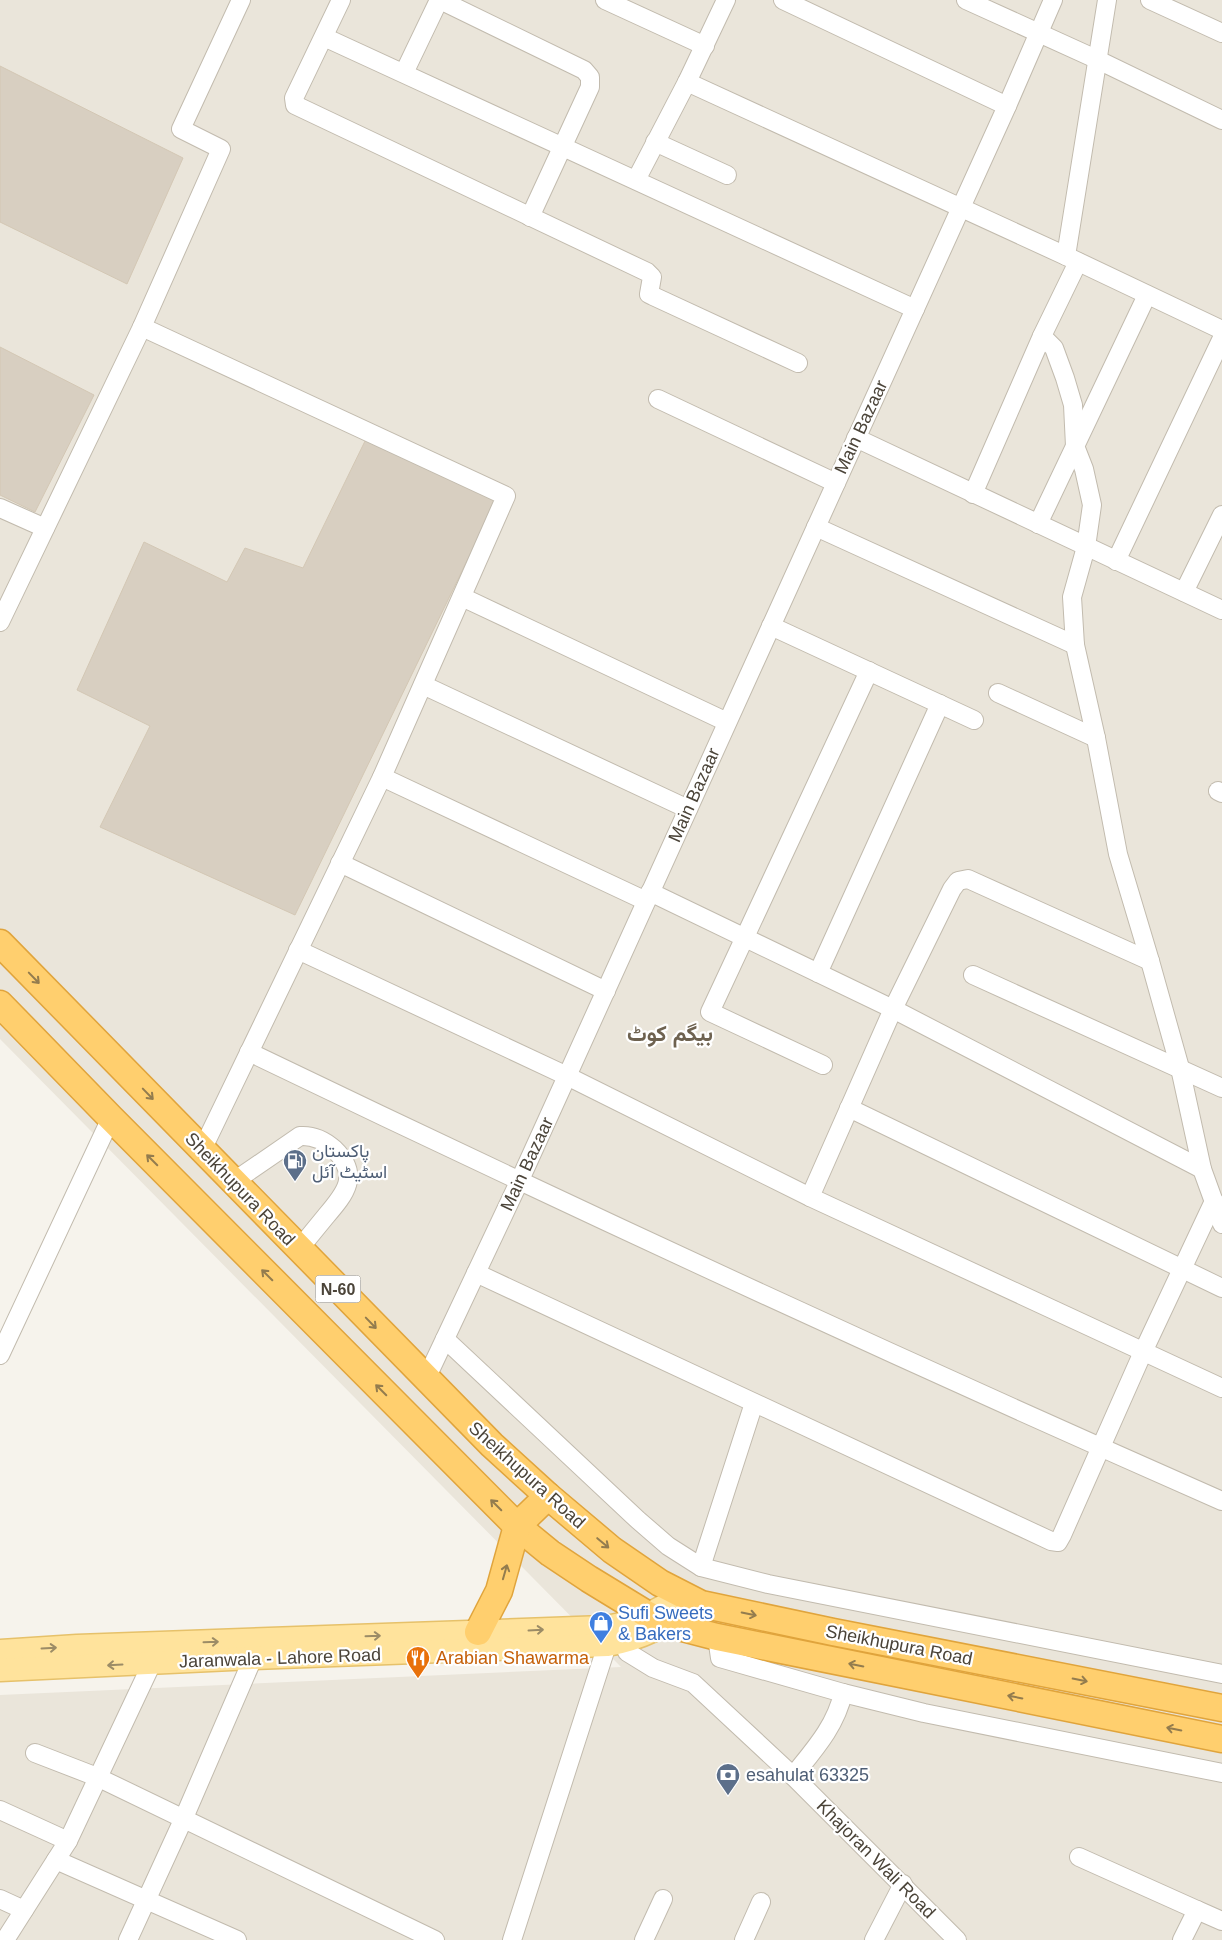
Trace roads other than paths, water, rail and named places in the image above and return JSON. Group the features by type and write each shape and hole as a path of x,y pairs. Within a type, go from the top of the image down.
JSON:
{"highway":[{"name":"Sheikhupura Road","path":"0,943 492,1445 548,1496 612,1550 637,1568 692,1599 843,1634 1222,1708"},
{"name":"Sheikhupura Road","path":"0,1004 517,1526 550,1553 657,1620 717,1637 1222,1739"},
{"path":"478,1632 499,1591 517,1526 548,1496"}],"main road":[{"name":"Jaranwala - Lahore Road","path":"0,1651 152,1663 614,1635 639,1620 657,1620 692,1599"},
{"name":"Jaranwala - Lahore Road","path":"0,1670 78,1656 478,1632 614,1635"}],"street":[{"path":"0,622 142,327 221,149 181,129 240,0"},
{"path":"341,0 294,98 295,105 647,272 652,277 649,294 798,363"},
{"path":"404,73 440,0 584,70 590,77 590,87 530,217"},
{"path":"604,0 705,46"},
{"path":"636,180 687,82 726,0"},
{"path":"783,0 1007,106"},
{"path":"966,0 1096,59 1222,120"},
{"name":"Main Bazaar","path":"426,1379 606,991 1040,34 1053,0"},
{"path":"973,494 1042,336 1072,259 1096,59 1107,0"},
{"path":"1150,0 1222,33"},
{"path":"324,37 915,309"},
{"path":"687,82 1222,330"},
{"path":"656,142 727,175"},
{"path":"1038,524 1147,295"},
{"path":"142,327 506,496 382,777 202,1150"},
{"path":"1042,336 1054,348 1073,404 1075,446 1084,469 1092,505 1086,547 1072,597 1075,645 1096,738 1118,854 1180,1068 1202,1169 1222,1223"},
{"path":"1116,561 1222,338"},
{"path":"658,399 836,483"},
{"path":"856,438 1222,610"},
{"path":"0,508 45,528"},
{"path":"1184,592 1222,515"},
{"path":"816,527 1075,645"},
{"path":"462,597 727,722"},
{"path":"770,626 974,720"},
{"path":"823,1065 710,1012 869,672"},
{"path":"423,685 688,809"},
{"path":"998,694 1096,738"},
{"path":"818,973 940,704"},
{"path":"382,777 648,897 745,938 894,1009 1202,1169"},
{"path":"340,863 606,991"},
{"path":"810,1196 894,1009 952,889 958,882 968,879 1150,961"},
{"path":"298,950 567,1076 810,1196 1222,1388"},
{"path":"973,975 1222,1088"},
{"path":"249,1052 519,1182 1101,1448 1222,1501"},
{"path":"849,1108 1222,1288"},
{"path":"0,1355 111,1118"},
{"path":"233,1182 300,1136 310,1135 326,1142 338,1153 347,1166 348,1178 345,1194 299,1249"},
{"path":"476,1273 1051,1542 1058,1542 1143,1352 1214,1201"},
{"path":"445,1339 638,1520 668,1546 700,1567 768,1584 1222,1674"},
{"path":"700,1567 754,1403"},
{"path":"512,1940 614,1635"},
{"name":"Khajoran Wali Road","path":"614,1635 632,1656 663,1672 692,1683 793,1776 958,1940"},
{"path":"717,1637 720,1658 843,1693 924,1713 1222,1773"},
{"path":"128,1940 183,1820 253,1658"},
{"path":"5,1940 68,1841 152,1663"},
{"path":"793,1776 822,1741 841,1704 843,1693"},
{"path":"35,1753 97,1777 435,1940"},
{"path":"0,1810 68,1841"},
{"path":"1079,1857 1222,1921"},
{"path":"56,1860 237,1940"},
{"path":"874,1940 903,1884"},
{"path":"644,1940 663,1899"},
{"path":"0,1900 24,1910"},
{"path":"744,1940 761,1902"},
{"path":"1182,1940 1197,1910"}],"place":[{"name":"پاکستان اسٹیٹ آئل","path":"295,1182"},
{"name":"Sufi Sweets & Bakers","path":"601,1644"},
{"name":"Arabian Shawarma","path":"418,1679"},
{"name":"esahulat 63325","path":"728,1796"}],"district":[{"name":"بیگم کوٹ","path":"670,1033"}]}
